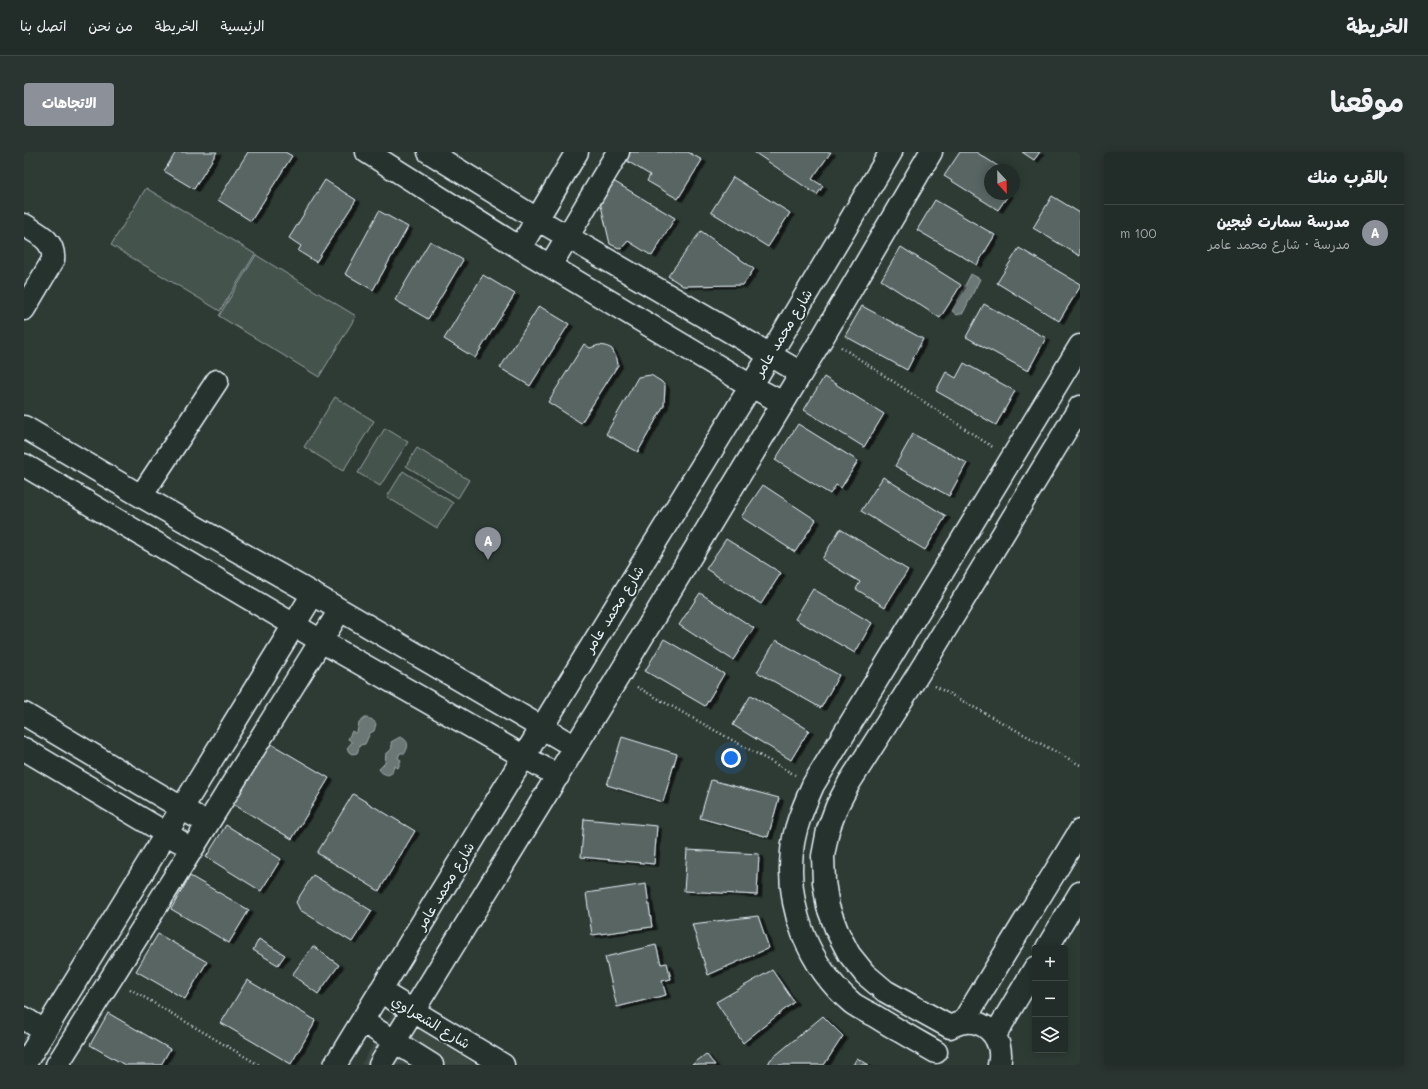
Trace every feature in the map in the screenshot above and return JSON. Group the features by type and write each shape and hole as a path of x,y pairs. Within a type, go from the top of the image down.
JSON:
{"street":[{"path":"367,152 520,248 751,386 783,403"},
{"path":"429,152 537,219 801,373"},
{"path":"520,248 577,152"},
{"path":"550,266 618,152"},
{"name":"شارع محمد عامر","path":"335,1065 770,355 891,152"},
{"path":"380,1065 558,776 824,336 931,152"},
{"path":"24,225 46,239 50,243 54,255 53,260 24,309"},
{"path":"1077,845 957,1025 940,1038 937,1059 853,1003 828,979 810,950 797,918 791,884 792,850 799,816 813,785 1080,346"},
{"path":"141,496 217,381"},
{"path":"1003,1055 988,1029 981,1024 972,1022 957,1025 885,991 865,974 849,954 837,931 828,907 824,882 825,849 828,830 837,806 849,784 917,676 1080,407"},
{"path":"24,427 575,748"},
{"path":"24,465 320,641 558,776"},
{"path":"24,1064 313,594"},
{"path":"57,1065 340,610"},
{"path":"24,714 208,823"},
{"path":"24,749 192,849"},
{"path":"1049,945 1080,893"},
{"path":"1003,1055 1032,976"},
{"name":"شارع الشعراوي","path":"380,991 502,1065"},
{"path":"24,1018 44,1031"},
{"path":"362,1021 432,1065"}],"path":[{"path":"824,336 1011,459"},
{"path":"618,676 813,785"},
{"path":"917,676 1080,766"},
{"path":"111,978 259,1065"}],"shaded area":[{"path":"146,188 255,254 220,311 111,245"},
{"path":"256,255 356,316 319,377 219,316"},
{"path":"971,274 980,279 963,313 957,315 952,311"},
{"path":"335,397 374,421 343,471 304,447"},
{"path":"385,428 408,442 380,486 358,473"},
{"path":"417,448 469,480 458,498 406,466"},
{"path":"403,471 453,503 437,528 387,497"},
{"path":"365,718 371,719 375,722 376,724 374,731 370,733 365,744 360,745 357,753 352,754 347,748 352,742 348,739 352,731 355,733 357,732 359,723"},
{"path":"400,737 407,742 408,746 405,753 400,753 398,758 401,760 398,768 394,766 392,773 388,775 384,774 379,769 385,763 386,753 392,748 391,742"},
{"path":"393,1011 476,1065 361,1065"}],"building":[{"path":"176,152 217,152 194,189 164,171"},
{"path":"248,152 285,152 292,156 251,221 218,200"},
{"path":"628,152 688,152 702,160 678,199 647,181 650,175 624,159"},
{"path":"754,152 831,152 812,179 823,186 817,195"},
{"path":"960,152 976,152 995,164 984,164 984,200 1005,200 998,210 944,176"},
{"path":"1022,152 1040,152 1034,160"},
{"path":"733,177 790,213 768,247 711,212"},
{"path":"610,179 675,218 652,256 628,241 621,249 610,244 599,197"},
{"path":"325,180 356,200 316,262 298,251 301,246 289,238"},
{"path":"1052,196 1080,213 1080,256 1033,228"},
{"path":"935,200 995,235 977,265 917,230"},
{"path":"379,211 408,227 373,290 345,274"},
{"path":"701,231 754,269 743,285 683,286 668,276"},
{"path":"430,241 463,260 428,319 395,300"},
{"path":"901,247 961,285 940,318 881,280"},
{"path":"1019,248 1080,284 1080,287 1059,321 997,283"},
{"path":"483,275 515,294 475,358 444,339"},
{"path":"984,304 1046,338 1028,371 966,337"},
{"path":"539,306 569,324 530,386 500,368"},
{"path":"862,306 923,339 907,370 845,336"},
{"path":"584,344 590,348 599,345 612,349 618,365 581,423 548,402"},
{"path":"964,363 1015,391 996,425 936,391 946,372 956,378"},
{"path":"651,375 662,382 665,386 664,405 638,452 606,434 638,377"},
{"path":"824,377 884,414 864,447 804,410"},
{"path":"798,424 858,461 841,488 836,485 830,494 775,460"},
{"path":"913,434 967,463 949,496 895,466"},
{"path":"883,477 946,516 925,550 861,511"},
{"path":"763,485 816,520 795,552 741,517"},
{"path":"840,529 908,570 885,607 856,589 860,582 822,559"},
{"path":"726,539 781,573 761,604 706,569"},
{"path":"813,589 872,623 855,653 795,619"},
{"path":"700,593 754,628 733,660 679,625"},
{"path":"664,639 724,674 705,706 645,671"},
{"path":"776,640 839,675 821,708 757,672"},
{"path":"751,695 809,730 791,760 733,725"},
{"path":"622,737 677,754 663,802 607,785"},
{"path":"268,742 329,778 292,839 231,803"},
{"path":"711,780 779,798 768,837 700,818"},
{"path":"353,794 415,831 379,891 317,853"},
{"path":"584,819 657,826 654,864 581,857"},
{"path":"226,825 281,859 261,891 206,857"},
{"path":"687,850 759,854 757,895 684,891"},
{"path":"313,875 372,911 352,942 300,910 296,902"},
{"path":"190,876 249,910 229,943 171,909"},
{"path":"646,884 652,927 592,935 586,893"},
{"path":"758,916 769,948 708,975 692,924"},
{"path":"158,934 207,962 185,999 136,971"},
{"path":"259,939 285,955 278,965 253,950"},
{"path":"656,945 661,964 667,963 671,979 662,981 666,995 617,1007 605,957"},
{"path":"313,946 339,965 318,994 292,975"},
{"path":"772,970 794,1002 743,1043 716,1002"},
{"path":"247,980 315,1020 291,1064 221,1023"},
{"path":"108,1013 170,1049 161,1065 125,1065 90,1045"},
{"path":"823,1016 843,1036 824,1065 768,1065 770,1060"},
{"path":"706,1054 715,1065 692,1065"},
{"path":"857,1058 869,1065 853,1065"}],"place":[{"name":"مدرسة سمارت فيجين","path":"488,560"}]}
